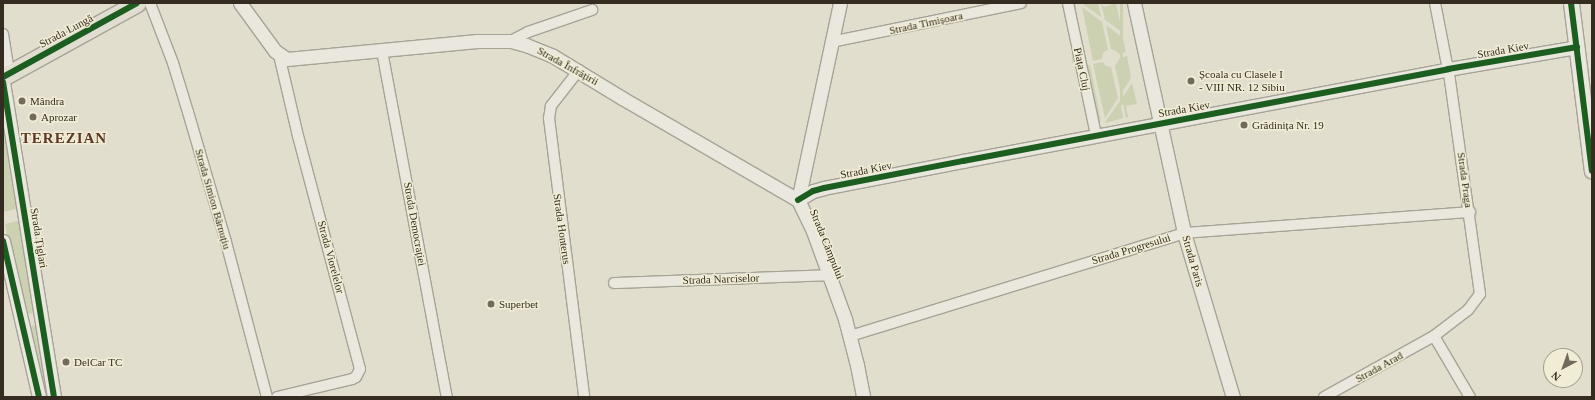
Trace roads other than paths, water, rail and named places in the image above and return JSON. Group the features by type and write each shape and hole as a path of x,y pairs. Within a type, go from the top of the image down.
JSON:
{"main road":[{"name":"Strada Lungă","path":"5,77 137,3"},
{"path":"1571,3 1589,128 1592,172"}],"street":[{"name":"Strada Simion Bărnuțiu","path":"150,3 173,63 188,112 226,242 268,397"},
{"path":"240,3 279,55"},
{"name":"Strada Câmpului","path":"840,3 798,200 808,220 850,336 863,397"},
{"name":"Strada Timișoara","path":"831,42 1021,3"},
{"name":"Piața Cluj","path":"1068,3 1096,135"},
{"name":"Strada Paris","path":"1134,3 1184,233 1233,397"},
{"name":"Strada Praga","path":"1434,336 1468,310 1480,294 1470,212 1448,69 1435,3"},
{"path":"511,41 528,32 592,10"},
{"path":"3,34 5,77"},
{"name":"Strada Înfrățirii","path":"279,55 287,59 293,59 477,41 511,41 539,50 578,70 622,98 798,200"},
{"name":"Strada Kiev","path":"798,200 813,191 824,188 1448,69 1577,48"},
{"name":"Strada Democrației","path":"382,50 447,397"},
{"name":"Strada Viorelelor","path":"276,397 352,379 356,377 360,369 298,136 279,55"},
{"name":"Strada Honterus","path":"578,70 552,106 549,118 584,397"},
{"name":"Strada Țiglari","path":"5,77 54,397"},
{"name":"Strada Progresului","path":"850,336 1184,233 1470,212"},
{"path":"3,241 39,397"},
{"name":"Strada Narciselor","path":"614,283 829,275"},
{"path":"1434,336 1470,397"},
{"name":"Strada Arad","path":"1324,397 1434,336"}],"place":[{"name":"Școala cu Clasele I - VIII NR. 12 Sibiu","path":"1191,81"},
{"name":"Mândra","path":"22,101"},
{"name":"Aprozar","path":"33,117"},
{"name":"Grădinița Nr. 19","path":"1244,125"},
{"name":"Superbet","path":"491,304"},
{"name":"DelCar TC","path":"66,362"}],"district":[{"name":"TEREZIAN","path":"64,139"}]}
